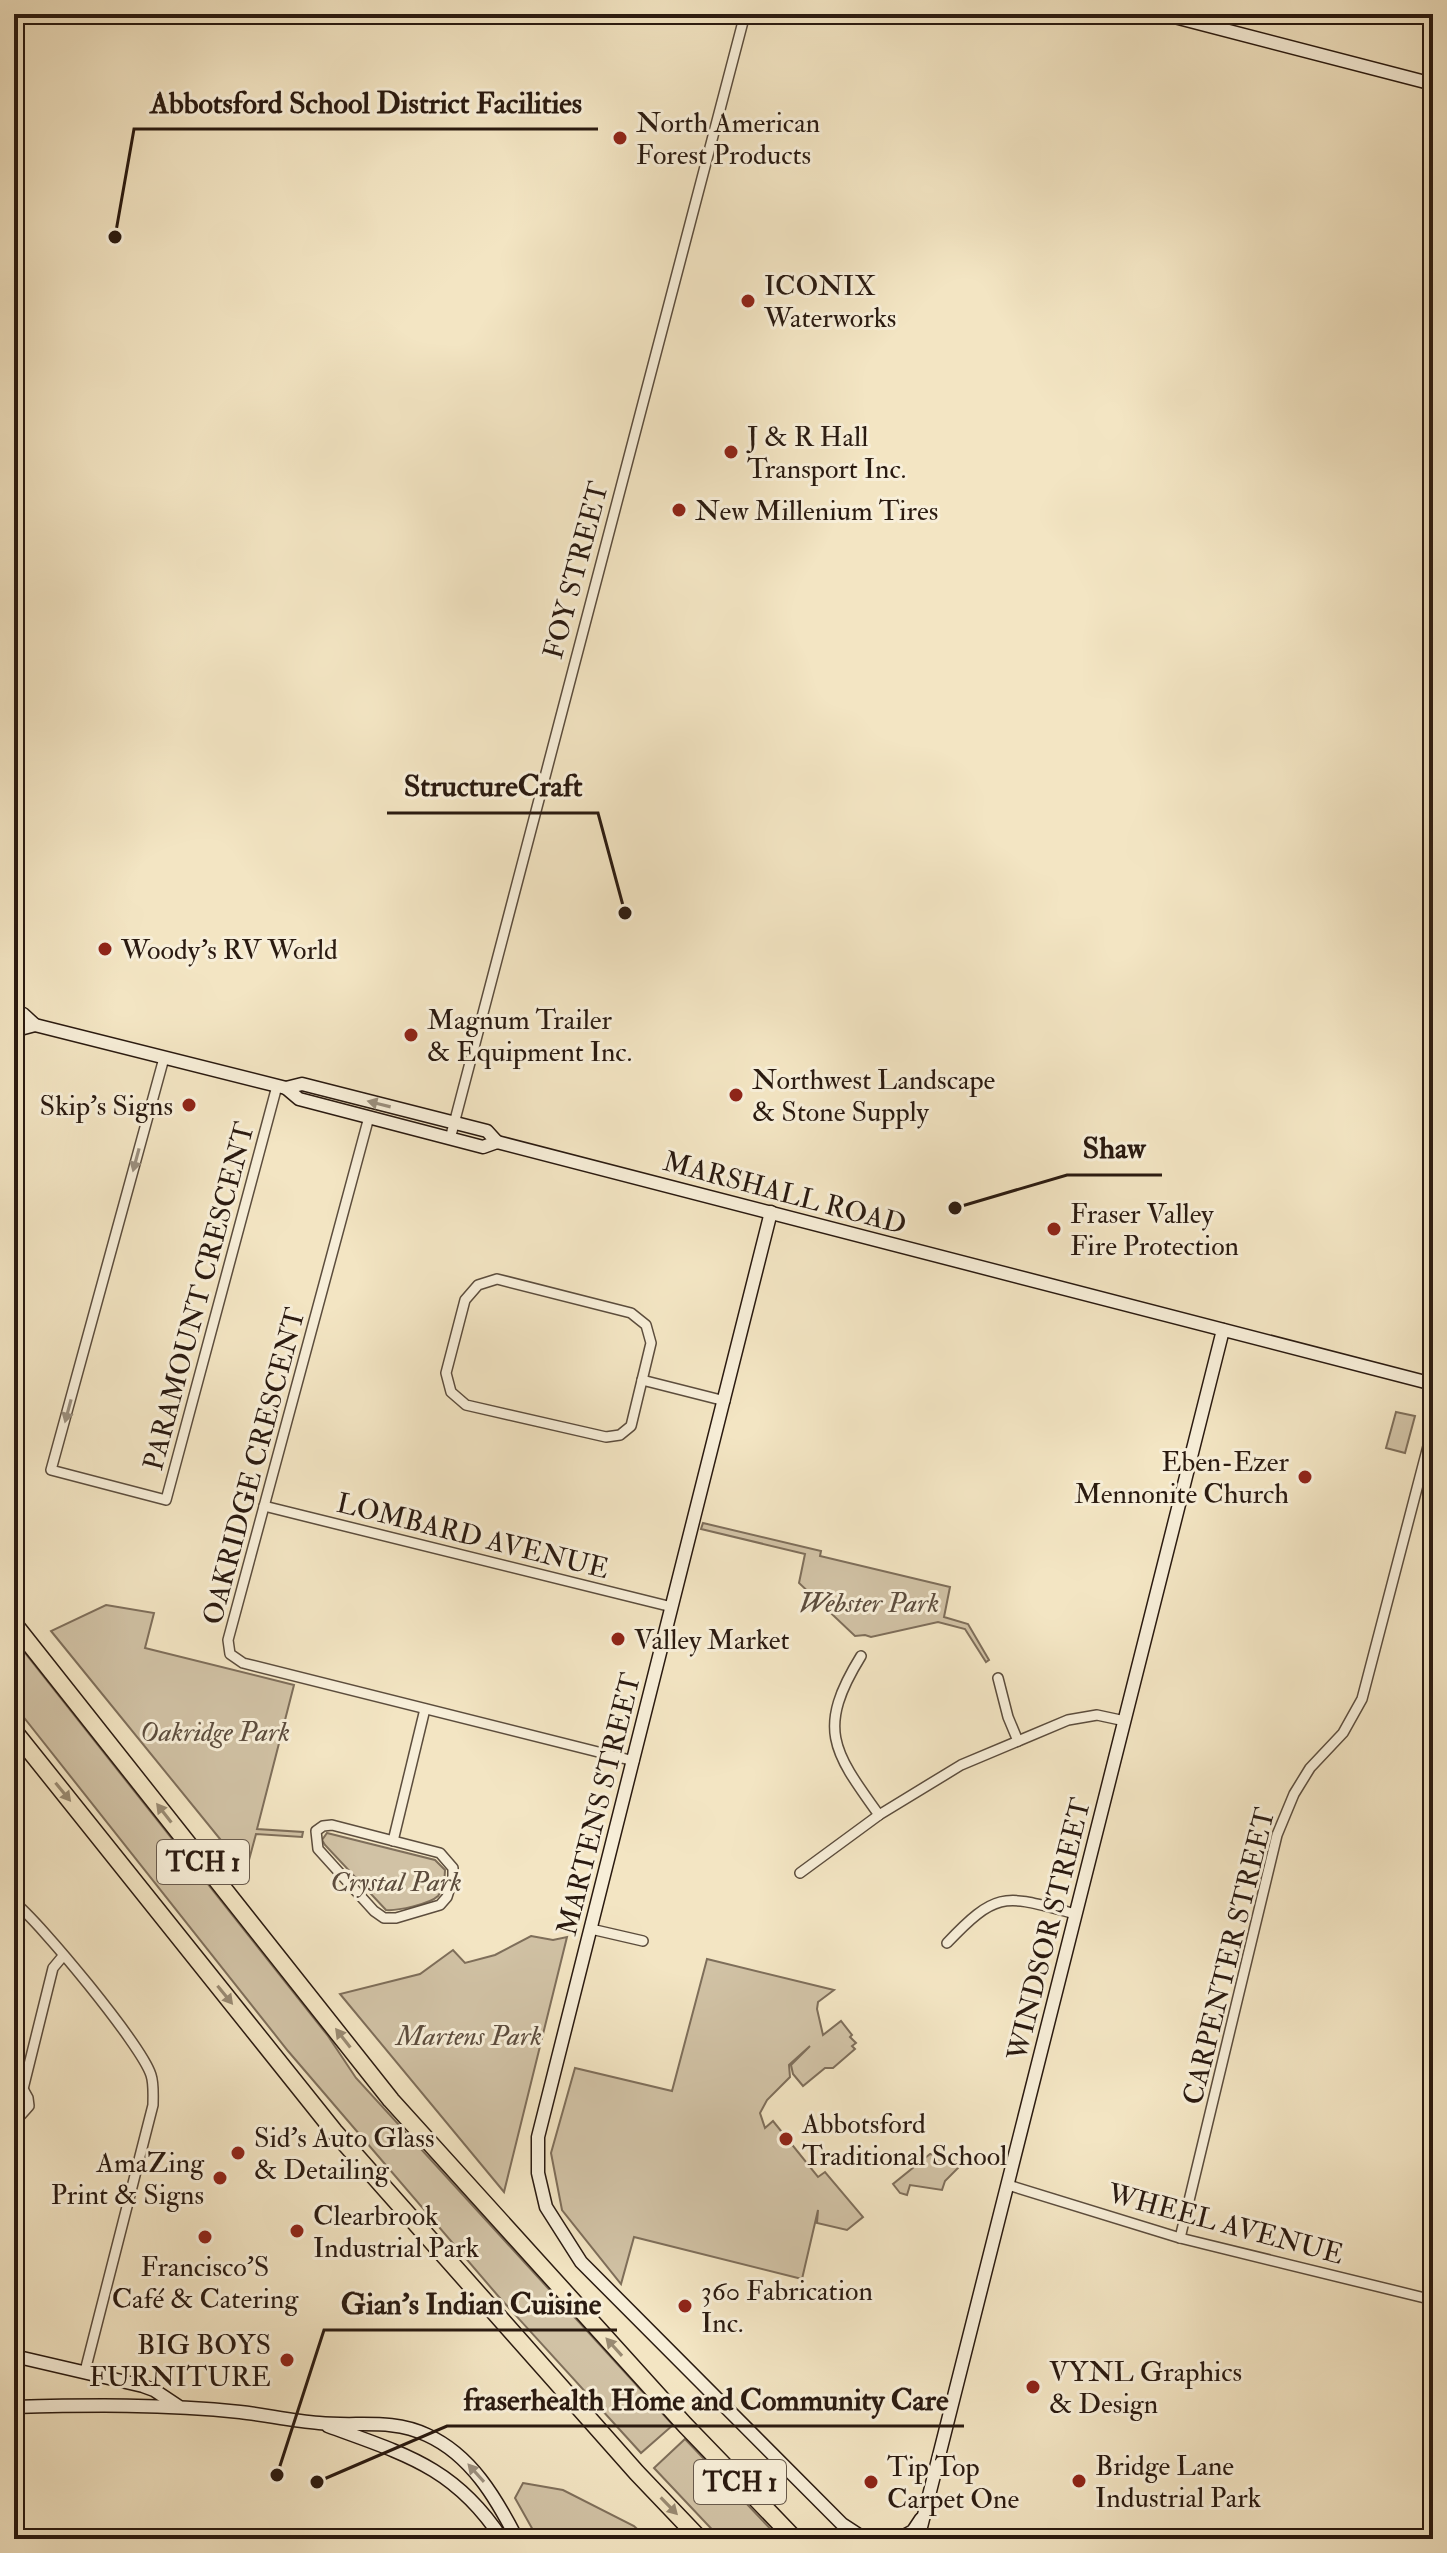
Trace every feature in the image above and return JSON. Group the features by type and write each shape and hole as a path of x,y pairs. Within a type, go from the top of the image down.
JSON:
{"highway":[{"name":"TCH 1","path":"14,1624 391,2100 685,2425 795,2539"},
{"name":"TCH 1","path":"14,1731 334,2131 637,2473 700,2539"}],"street":[{"name":"FOY STREET","path":"450,1139 745,14"},
{"path":"1163,14 1433,84"},
{"name":"MARSHALL ROAD","path":"14,1011 23,1014 35,1025 282,1087 299,1099 483,1147 497,1142"},
{"name":"MARSHALL ROAD","path":"14,1028 35,1025"},
{"name":"PARAMOUNT CRESCENT","path":"164,1058 51,1470 166,1500 282,1087"},
{"name":"MARSHALL ROAD","path":"282,1087 302,1084 487,1131 497,1142 1433,1384"},
{"name":"OAKRIDGE CRESCENT","path":"369,1117 228,1640 230,1654 243,1663 634,1761"},
{"name":"MARTENS STREET","path":"771,1212 538,2137 538,2173 546,2207 581,2262 842,2524 865,2539"},
{"path":"497,1279 631,1313 646,1325 651,1343 642,1380 631,1426 620,1435 606,1437 466,1405 451,1392 446,1373 465,1300 478,1285 497,1279"},
{"name":"WINDSOR STREET","path":"918,2539 1223,1330"},
{"path":"642,1380 725,1401"},
{"name":"CARPENTER STREET","path":"1180,2238 1277,1835 1294,1794 1310,1768 1343,1733 1362,1699 1433,1427"},
{"name":"LOMBARD AVENUE","path":"264,1506 672,1607"},
{"path":"861,1656 843,1685 834,1723 837,1748 846,1770 879,1815"},
{"path":"998,1678 1018,1741"},
{"path":"393,1841 425,1709"},
{"path":"800,1873 943,1773 1068,1720 1097,1715 1125,1721"},
{"path":"332,1825 393,1841 440,1853 449,1860 453,1878 447,1897 440,1905 396,1918 384,1918 318,1849 315,1840 316,1831 332,1825"},
{"path":"947,1943 975,1913 1002,1901 1015,1900 1076,1914"},
{"path":"14,1902 63,1956 137,2048 152,2075 153,2105 85,2371"},
{"path":"591,1929 643,1941"},
{"path":"14,2113 21,2115 29,2106 28,2098 18,2091 53,1968 63,1956"},
{"name":"WHEEL AVENUE","path":"1008,2185 1180,2238 1433,2300"},
{"path":"14,2356 154,2390 180,2407"},
{"path":"14,2407 180,2407 321,2424 391,2423 431,2436 480,2476 517,2539"},
{"path":"321,2424 383,2445 419,2460 444,2475 466,2494 502,2539"},
{"path":"898,2539 913,2531 925,2513"}],"green space":[{"path":"1396,1412 1415,1416 1405,1453 1386,1448"},
{"name":"Webster Park","path":"703,1523 821,1551 820,1556 950,1587 944,1617 968,1624 989,1660 986,1662 965,1629 938,1622 871,1637 855,1636 799,1583 805,1554 701,1529"},
{"name":"Oakridge Park","path":"106,1605 154,1613 145,1648 294,1685 257,1829 303,1832 302,1837 256,1834 246,1871 51,1631"},
{"path":"14,1639 328,2036 356,2078 673,2425 641,2453 499,2297 288,2051 14,1705"},
{"name":"Crystal Park","path":"327,1833 435,1860 445,1870 440,1893 421,1904 386,1910 325,1845 322,1840"},
{"name":"Martens Park","path":"531,1936 553,1940 567,1937 504,2192 340,1994 420,1974 453,1950 465,1963 495,1955"},
{"path":"707,1959 834,1990 818,2002 823,2035 841,2021 856,2043 852,2046 855,2049 833,2068 825,2068 803,2086 793,2074 791,2065 810,2046 789,2065 790,2077 767,2100 760,2113 765,2128 773,2121 818,2177 825,2172 863,2217 847,2230 817,2223 818,2210 802,2279 634,2237 621,2284 562,2210 551,2153 575,2068 672,2091"},
{"path":"930,2154 949,2155 959,2167 945,2181 942,2190 910,2185 907,2195 900,2193 893,2184"},
{"path":"685,2439 780,2539 721,2539 654,2468"},
{"path":"523,2483 563,2490 634,2526 648,2539 538,2539 515,2498"}],"place":[{"name":"North American Forest Products","path":"620,138"},
{"name":"Abbotsford School District Facilities","path":"115,237"},
{"name":"ICONIX Waterworks","path":"748,301"},
{"name":"J & R Hall Transport Inc.","path":"731,452"},
{"name":"New Millenium Tires","path":"679,510"},
{"name":"StructureCraft","path":"625,913"},
{"name":"Woody's RV World","path":"105,949"},
{"name":"Magnum Trailer & Equipment Inc.","path":"411,1035"},
{"name":"Northwest Landscape & Stone Supply","path":"736,1095"},
{"name":"Skip's Signs","path":"189,1105"},
{"name":"Shaw","path":"955,1208"},
{"name":"Fraser Valley Fire Protection","path":"1054,1229"},
{"name":"Eben-Ezer Mennonite Church","path":"1305,1477"},
{"name":"Valley Market","path":"618,1639"},
{"name":"Abbotsford Traditional School","path":"786,2139"},
{"name":"Sid's Auto Glass & Detailing","path":"238,2153"},
{"name":"AmaZing Print & Signs","path":"220,2178"},
{"name":"Clearbrook Industrial Park","path":"297,2231"},
{"name":"Francisco'S Café & Catering","path":"205,2237"},
{"name":"360 Fabrication Inc.","path":"685,2306"},
{"name":"BIG BOYS FURNITURE","path":"287,2360"},
{"name":"VYNL Graphics & Design","path":"1033,2387"},
{"name":"Gian's Indian Cuisine","path":"277,2475"},
{"name":"Bridge Lane Industrial Park","path":"1079,2481"},
{"name":"fraserhealth Home and Community Care","path":"317,2482"},
{"name":"Tip Top Carpet One","path":"871,2482"}]}
